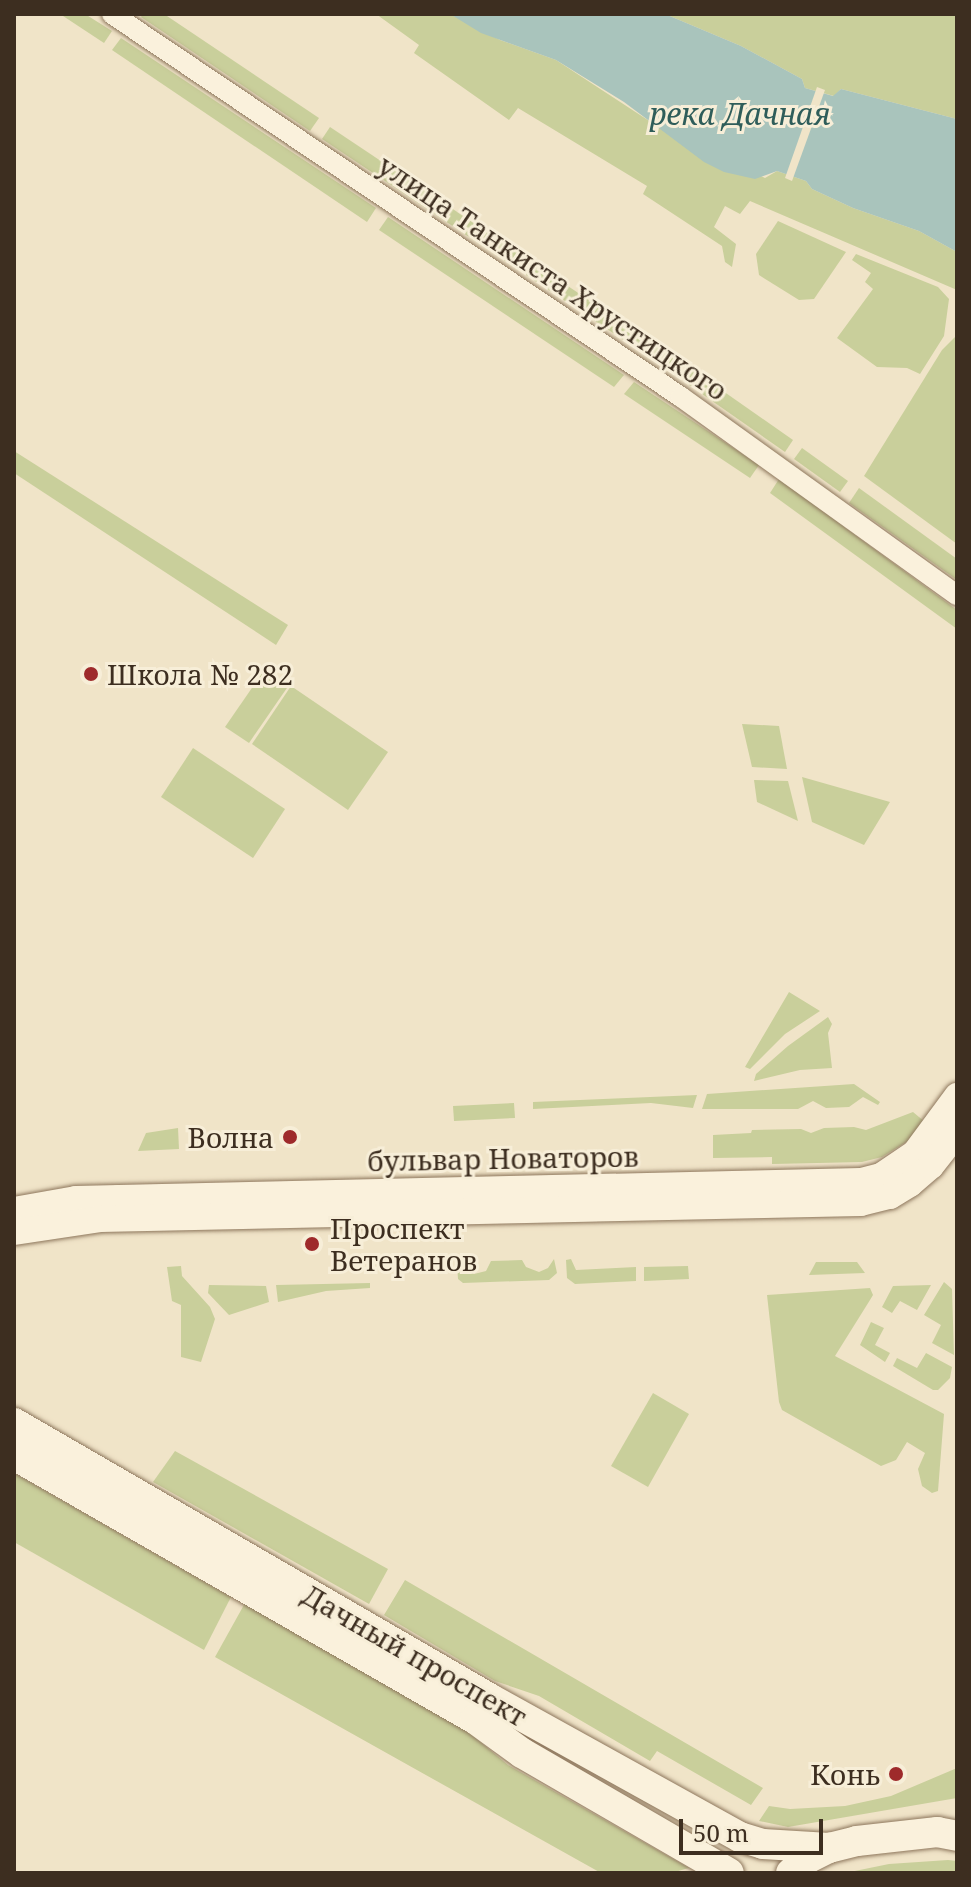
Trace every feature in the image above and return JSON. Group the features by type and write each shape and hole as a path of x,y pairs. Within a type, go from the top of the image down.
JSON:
{"main road":[{"name":"Дачный проспект","path":"14,1423 489,1698 740,1837 763,1844 829,1848"},
{"name":"Дачный проспект","path":"14,1455 475,1719 522,1753 729,1873"},
{"path":"791,1873 807,1859 829,1848 886,1836 950,1830"}],"street":[{"name":"улица Танкиста Хрустицкого","path":"112,14 692,404 957,595"},
{"name":"бульвар Новаторов","path":"14,1210 76,1199 839,1184 881,1176 899,1166 915,1153 957,1096"},
{"name":"бульвар Новаторов","path":"14,1232 100,1219 861,1203 890,1196 910,1184 931,1166 957,1133"}],"green space":[{"path":"60,14 85,14 112,31 104,43"},
{"path":"143,14 164,14 319,118 310,131 141,17"},
{"path":"376,14 450,14 500,40 556,60 663,130 765,178 777,171 806,181 812,189 853,208 919,231 957,252 957,290 750,201 740,214 725,206 714,227 736,244 732,267 725,262 722,246 643,194 647,186 518,108 509,120 414,53 419,45"},
{"path":"665,14 957,14 957,119 841,89 834,96 805,88 802,79 741,46"},
{"path":"121,38 376,208 367,222 112,50"},
{"path":"330,127 683,363 676,375 322,139"},
{"path":"388,217 624,375 614,387 379,230"},
{"path":"778,221 846,252 814,299 799,300 759,275 756,254"},
{"path":"856,254 938,287 949,299 944,336 920,374 907,368 877,367 837,338 873,289 865,282 871,273 852,260"},
{"path":"957,335 957,544 864,476 942,350"},
{"path":"693,370 793,440 785,452 685,382"},
{"path":"634,382 759,465 750,478 624,394"},
{"path":"802,448 848,481 840,492 794,459"},
{"path":"14,451 288,625 276,645 14,473"},
{"path":"779,479 957,610 957,629 770,493"},
{"path":"859,488 957,559 957,580 849,503"},
{"path":"265,669 289,685 249,743 225,727"},
{"path":"291,686 388,752 348,810 252,744"},
{"path":"742,724 779,726 787,769 752,767"},
{"path":"193,748 285,809 253,858 161,797"},
{"path":"802,777 890,802 864,845 812,822"},
{"path":"754,780 788,781 798,821 757,802"},
{"path":"789,992 820,1011 785,1034 750,1069 745,1067"},
{"path":"828,1017 832,1024 828,1033 832,1068 800,1070 754,1081 756,1074 788,1046"},
{"path":"854,1084 880,1102 878,1105 863,1097 849,1107 826,1108 813,1101 798,1109 702,1109 707,1094"},
{"path":"697,1095 693,1108 651,1103 533,1109 533,1102"},
{"path":"514,1103 515,1118 454,1121 453,1106"},
{"path":"913,1112 925,1122 911,1139 882,1157 862,1162 772,1164 772,1157 713,1158 713,1135 751,1133 752,1130 801,1129 811,1133 824,1128 854,1127 866,1130"},
{"path":"178,1128 179,1149 138,1151 146,1133"},
{"path":"554,1259 557,1273 549,1280 463,1283 458,1279 457,1263 474,1274 486,1271 491,1261 522,1260 526,1267 539,1272 548,1268"},
{"path":"571,1259 576,1270 636,1267 636,1281 575,1284 567,1278 566,1260"},
{"path":"816,1262 857,1262 865,1273 809,1275"},
{"path":"181,1266 182,1276 210,1307 215,1319 201,1362 181,1357 181,1305 172,1301 167,1267"},
{"path":"688,1266 689,1279 644,1281 644,1267"},
{"path":"944,1282 952,1289 954,1355 932,1343 941,1325 924,1315"},
{"path":"370,1283 370,1288 326,1291 278,1302 276,1285"},
{"path":"209,1285 266,1286 269,1302 229,1315 208,1293"},
{"path":"931,1285 917,1310 900,1301 892,1313 882,1307 893,1286"},
{"path":"870,1288 873,1295 835,1356 944,1414 938,1491 932,1493 922,1486 918,1469 925,1453 907,1442 896,1460 881,1466 782,1410 779,1402 767,1295"},
{"path":"871,1322 884,1328 875,1345 890,1353 885,1362 860,1345"},
{"path":"926,1353 952,1367 950,1378 938,1390 893,1366 897,1358 917,1368"},
{"path":"653,1393 689,1414 648,1487 611,1466"},
{"path":"175,1451 388,1569 369,1604 153,1482"},
{"path":"14,1473 231,1597 204,1650 14,1542"},
{"path":"405,1580 763,1788 751,1805 657,1751 650,1761 539,1696 495,1681 384,1615"},
{"path":"245,1603 466,1730 508,1765 689,1868 671,1873 601,1873 215,1657"},
{"path":"957,1768 957,1798 788,1827 759,1821 769,1806 790,1809 845,1806 891,1796"},
{"path":"957,1861 957,1873 845,1873 889,1864"}],"water":[{"name":"река Дачная","path":"450,14 665,14 741,46 802,79 805,88 833,96 841,89 957,119 957,252 919,231 853,208 812,189 806,181 777,171 755,179 724,172 704,162 624,102 556,60 481,33"}],"pier":[{"path":"817,87 825,90 792,181 785,178"}],"place":[{"name":"Школа № 282","path":"91,674"},
{"name":"Волна","path":"290,1137"},
{"name":"Проспект Ветеранов","path":"312,1244"},
{"name":"Конь","path":"896,1774"}]}
